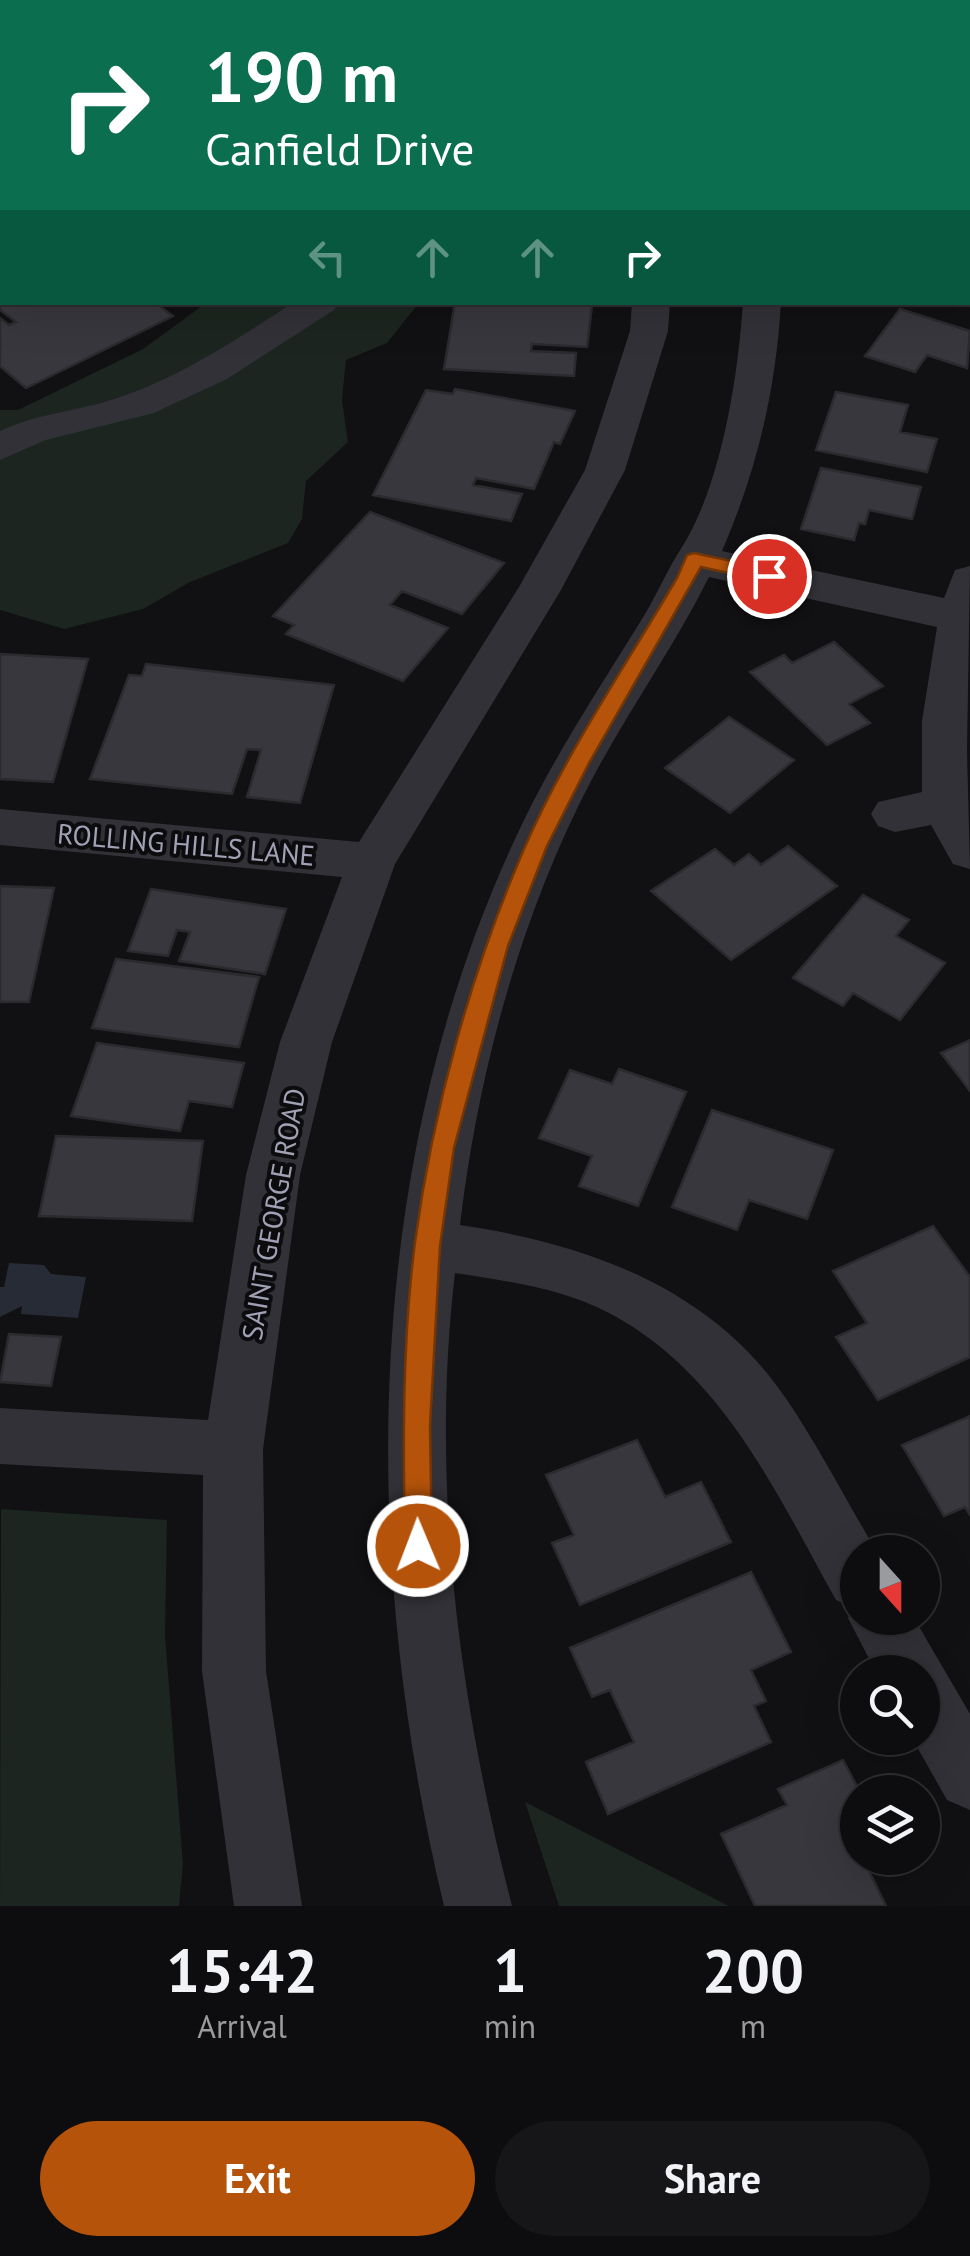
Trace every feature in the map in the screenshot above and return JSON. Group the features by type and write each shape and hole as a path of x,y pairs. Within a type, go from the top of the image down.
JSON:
{"street":[{"path":"0,448 35,430 90,420 140,404 214,371 316,305"},
{"name":"SAINT GEORGE ROAD","path":"268,1906 234,1671 234,1449 274,1175 306,1042 372,861 540,590 605,470 649,331 652,305"},
{"path":"478,1906 444,1761 418,1546 416,1426 428,1246 442,1148 497,946 536,846 687,578 742,447 760,362 762,305"},
{"path":"694,559 966,606 944,754 947,805 970,851"},
{"path":"895,814 947,805"},
{"name":"ROLLING HILLS LANE","path":"0,827 372,861"},
{"path":"428,1246 529,1260 627,1294 699,1342 765,1417 840,1548"},
{"path":"0,1436 234,1449"},
{"path":"940,1725 970,1777"}],"shaded area":[{"path":"203,305 417,305 387,343 346,360 342,400 348,442 306,481 302,519 288,543 190,582 143,609 64,629 0,610 0,410 18,410 143,349"},
{"path":"9,1263 44,1265 51,1274 86,1277 78,1318 21,1314 22,1306 0,1317 0,1287 4,1287"},
{"path":"1,1509 167,1520 165,1635 183,1864 179,1906 0,1906"},
{"path":"525,1802 729,1906 559,1906"}],"building":[{"path":"0,305 158,305 173,316 26,388 0,366 0,318 9,325 16,322 0,310"},
{"path":"455,305 592,305 587,347 532,344 531,351 576,353 574,376 444,369"},
{"path":"900,309 970,331 967,368 927,355 915,372 865,356"},
{"path":"455,389 575,411 560,444 554,442 534,489 476,478 473,485 522,494 511,521 373,495 426,390 453,394"},
{"path":"836,392 908,405 900,432 937,439 927,472 816,450"},
{"path":"821,468 921,487 912,519 869,510 865,524 859,523 854,540 801,529"},
{"path":"370,512 504,563 462,614 402,591 390,605 448,628 403,681 286,634 294,625 273,616"},
{"path":"834,642 883,686 849,704 870,723 827,745 750,672 784,655 792,663"},
{"path":"0,654 88,659 53,782 0,779"},
{"path":"146,664 334,685 300,803 247,797 261,750 247,749 232,794 90,779 129,675 142,676"},
{"path":"729,717 794,760 730,813 665,768"},
{"path":"788,846 837,886 731,960 651,891 715,849 734,865 749,854 761,865"},
{"path":"0,886 54,888 29,1002 0,1002"},
{"path":"151,889 286,909 265,974 179,961 190,932 177,930 168,956 128,951"},
{"path":"863,895 909,920 896,936 945,963 900,1020 853,993 843,1006 793,978"},
{"path":"116,959 259,977 239,1047 92,1028"},
{"path":"970,1040 970,1091 941,1053"},
{"path":"97,1043 244,1063 232,1107 189,1101 180,1131 71,1116"},
{"path":"619,1069 686,1092 638,1206 579,1186 592,1156 539,1138 570,1070 612,1084"},
{"path":"712,1110 833,1150 807,1219 749,1200 737,1230 672,1207"},
{"path":"56,1136 203,1141 192,1221 39,1216"},
{"path":"933,1226 970,1277 970,1357 878,1400 836,1337 867,1323 833,1271"},
{"path":"9,1334 61,1337 51,1386 0,1382"},
{"path":"970,1416 970,1515 965,1507 944,1516 902,1445"},
{"path":"637,1440 665,1497 701,1482 731,1542 580,1605 552,1543 574,1535 546,1475"},
{"path":"751,1572 791,1652 751,1670 766,1701 754,1706 771,1742 608,1814 586,1762 634,1742 610,1690 592,1697 570,1648"},
{"path":"843,1760 851,1775 840,1775 840,1875 871,1875 886,1906 755,1906 721,1834 787,1805 778,1789"}],"route":[{"path":"418,1546 416,1426 428,1246 442,1148 497,946 536,846 579,762 687,578 694,559 769,576"}]}
